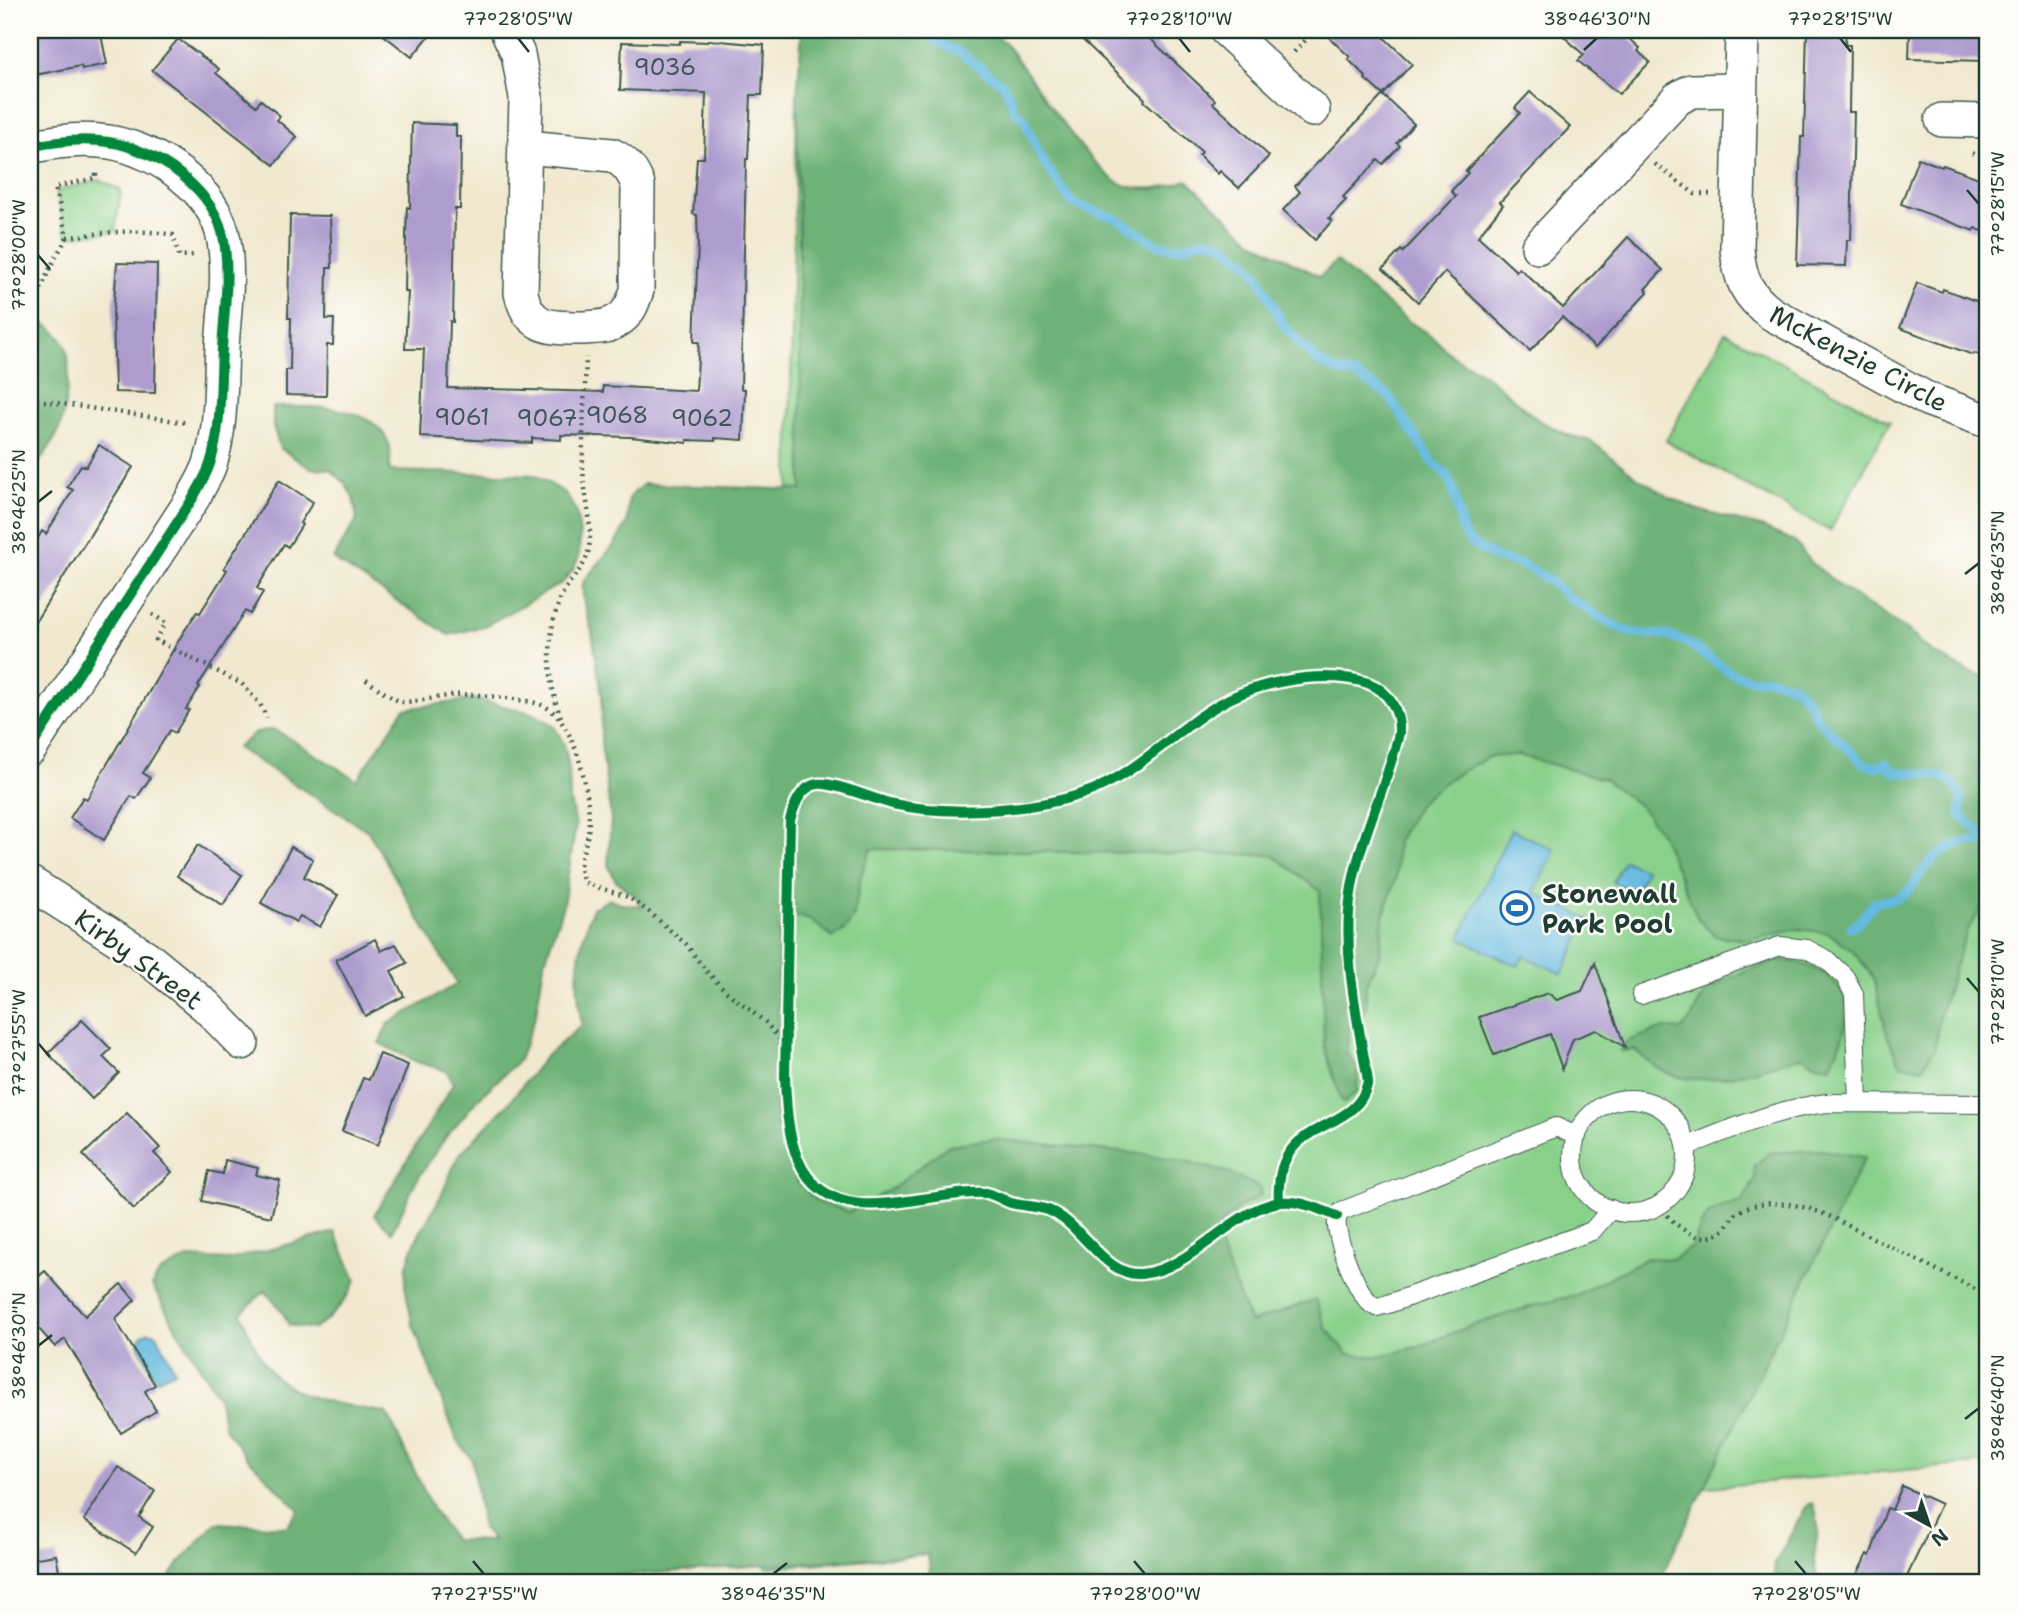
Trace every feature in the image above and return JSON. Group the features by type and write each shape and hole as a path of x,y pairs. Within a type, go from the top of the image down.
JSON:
{"street":[{"path":"507,30 523,74 526,147 521,293 523,305 530,316 540,324 555,328 603,328 616,322 633,303 637,290 639,185 632,170 621,159 612,155 526,147"},
{"path":"1226,30 1313,110"},
{"name":"McKenzie Circle","path":"1742,30 1738,267 1744,284 1756,303 1772,314 1927,399 1987,421"},
{"path":"1538,247 1678,99 1691,91 1740,90"},
{"path":"1942,120 1987,121"},
{"path":"30,146 67,141 111,142 142,152 169,167 192,184 209,204 224,239 227,271 218,425 209,467 194,498 30,749"},
{"name":"Kirby Street","path":"30,883 146,957 206,1006 243,1043"}],"lane":[{"path":"1641,995 1780,946 1807,949 1826,960 1845,977 1854,994 1858,1103"},
{"path":"1635,1099 1650,1102 1669,1114 1682,1131 1687,1146 1684,1175 1677,1188 1658,1205 1640,1212 1611,1209 1597,1202 1578,1180 1573,1151 1577,1136 1583,1123 1606,1104 1635,1099"},
{"path":"1687,1146 1777,1111 1826,1103 1987,1104"},
{"path":"1577,1136 1556,1126 1342,1211 1337,1216 1338,1235 1358,1287 1370,1304 1378,1307 1388,1304 1592,1231 1611,1209"}],"path":[{"path":"1632,147 1695,194 1738,195"},
{"path":"30,315 49,270 67,237 55,187"},
{"path":"67,237 116,230 173,235"},
{"path":"587,328 583,470 589,507 589,548 584,566 562,595 551,647 551,688 562,721 571,737 588,812 588,831 579,862 579,872 585,883 628,897 648,911 686,944 706,971 727,992 765,1022 785,1050"},
{"path":"30,399 176,422"},
{"path":"156,640 242,684 260,704 267,718"},
{"path":"366,680 403,702 458,695 512,699 548,708 562,721"},
{"path":"785,1022 785,1050"},
{"path":"1658,1205 1673,1222 1702,1237 1714,1236 1724,1230 1736,1213 1756,1205 1769,1203 1804,1207 1831,1217 1987,1295"}],"green space":[{"path":"802,30 981,30 1003,41 1078,143 1110,177 1124,185 1148,189 1187,180 1251,240 1320,277 1336,261 1405,319 1433,337 1452,356 1483,373 1538,420 1568,435 1591,441 1638,478 1671,498 1698,510 1761,527 1794,541 1812,563 1841,587 1907,630 1933,653 1971,673 1987,678 1987,901 1967,930 1939,1016 1935,1048 1923,1068 1900,1064 1887,1034 1873,977 1851,949 1828,933 1800,929 1748,940 1715,936 1698,919 1661,834 1641,807 1604,779 1518,755 1488,757 1449,779 1420,802 1397,841 1396,877 1383,917 1380,954 1366,984 1366,1011 1349,1031 1346,1052 1358,1068 1357,1091 1344,1103 1324,1045 1320,891 1273,855 871,849 861,877 854,914 841,933 833,938 803,917 790,919 779,930 776,1115 786,1156 799,1184 818,1202 849,1212 888,1191 949,1145 992,1139 1150,1155 1232,1174 1259,1187 1261,1195 1241,1206 1220,1225 1220,1247 1250,1323 1316,1299 1326,1328 1348,1354 1378,1357 1420,1346 1467,1327 1576,1295 1647,1258 1673,1259 1693,1246 1704,1219 1709,1214 1722,1207 1742,1202 1755,1179 1754,1166 1769,1153 1821,1150 1865,1157 1658,1583 931,1583 928,1554 509,1583 166,1583 180,1562 216,1523 286,1527 299,1510 245,1455 225,1428 218,1396 152,1285 160,1272 188,1258 229,1260 335,1232 356,1280 344,1301 328,1319 314,1329 289,1325 282,1311 265,1291 241,1313 256,1348 266,1366 278,1379 302,1393 330,1402 387,1413 433,1510 454,1540 493,1541 482,1529 472,1460 457,1440 412,1322 405,1286 407,1265 416,1240 441,1196 458,1156 506,1106 545,1057 582,1025 578,965 593,908 610,899 641,906 635,896 616,881 608,865 611,819 601,743 602,696 592,632 583,599 583,582 614,545 627,523 629,497 644,484 802,490 797,97"},
{"path":"797,97 1987,793 1987,1463 766,1568"},
{"path":"99,180 121,190 115,231 67,237 56,191"},
{"path":"30,318 49,326 61,338 67,351 68,375 63,415 57,434 30,475"},
{"path":"1725,332 1890,422 1830,531 1666,441"},
{"path":"273,407 338,410 369,420 381,430 389,444 390,471 535,475 565,493 576,511 580,533 579,557 573,570 562,583 485,626 449,635 333,559 357,519 353,497 344,482 330,469 310,468 280,448 273,426"},
{"path":"476,699 534,714 554,726 564,744 569,768 570,801 576,825 563,905 544,964 536,1014 519,1060 477,1100 446,1137 415,1183 392,1232 374,1215 453,1084 447,1071 417,1062 379,1043 388,1024 457,984 368,831 237,748 256,732 274,729 357,780 404,709"},
{"path":"1778,960 1814,968 1834,981 1841,990 1846,1001 1847,1014 1841,1041 1831,1066 1816,1064 1802,1056 1737,1075 1687,1078 1662,1070 1635,1050 1621,1051 1627,1041 1664,1028 1680,1030 1691,1019 1702,998 1716,985"},
{"path":"1813,1503 1818,1526 1814,1566 1818,1583 1773,1583 1775,1563 1807,1505"}],"water":[{"name":"Stonewall Park Pool","path":"1511,829 1555,850 1534,893 1589,919 1562,974 1524,956 1518,966 1460,937"},
{"path":"1624,860 1646,870 1635,892 1613,882"},
{"path":"148,1332 157,1334 175,1371 156,1380 138,1344 141,1336"}],"building":[{"path":"43,30 100,30 107,64 30,76 30,33"},
{"path":"377,30 434,30 412,57"},
{"path":"1072,30 1141,30 1269,156 1239,188 1220,171 1218,174 1199,155 1202,152 1144,101 1145,99"},
{"path":"1321,30 1376,30 1412,64 1383,95 1365,79 1348,59 1350,57"},
{"path":"1557,30 1620,30 1640,48 1638,51 1650,62 1619,94 1578,61 1584,55"},
{"path":"1807,30 1846,30 1845,45 1850,45 1849,112 1854,112 1851,240 1847,240 1846,266 1797,265"},
{"path":"1910,30 1987,30 1987,57 1985,61 1909,59"},
{"path":"178,39 219,69 216,73 256,106 261,100 280,116 277,120 297,137 274,165 152,70"},
{"path":"708,40 764,45 762,95 751,95 746,159 741,389 745,389 743,440 715,438 715,441 687,440 687,443 630,437 561,435 561,440 532,438 532,443 420,437 424,349 405,349 408,292 405,292 406,236 407,207 410,208 412,123 456,125 456,137 461,137 460,209 455,209 453,322 450,321 448,388 603,392 603,386 696,391 699,342 694,342 698,243 697,215 693,214 697,158 704,158 706,93 620,90 622,42 680,44 680,41"},
{"path":"1530,92 1570,127 1500,202 1503,205 1478,236 1516,271 1519,268 1563,308 1628,237 1663,270 1645,289 1648,292 1595,348 1562,317 1530,351 1445,272 1418,302 1383,269 1401,250 1403,252 1456,196 1451,191 1520,113 1515,108"},
{"path":"1383,95 1414,124 1397,143 1400,146 1383,164 1378,160 1343,197 1346,200 1329,218 1332,221 1315,240 1283,210 1300,192 1295,186"},
{"path":"1918,158 1987,181 1987,233 1975,228 1974,231 1901,204"},
{"path":"290,215 330,216 332,268 327,268 326,319 334,319 333,345 327,345 326,396 286,395 286,370 290,370"},
{"path":"117,263 157,264 155,393 115,392 113,315"},
{"path":"1917,283 1987,305 1987,358 1900,328"},
{"path":"99,445 133,467 30,630 30,552 42,531 46,534 73,490 67,487 81,465 86,467"},
{"path":"279,480 313,502 300,523 302,525 288,547 284,544 257,588 263,592 250,614 245,611 198,686 200,687 186,709 189,710 175,733 170,730 143,773 150,778 136,799 131,796 104,840 70,818 83,797 87,799 183,633 197,612 200,613 227,570 224,568"},
{"path":"198,845 242,875 223,905 177,876"},
{"path":"291,847 313,859 304,877 338,895 320,927 300,916 296,922 261,903"},
{"path":"375,939 381,951 396,944 407,963 391,971 404,996 365,1016 336,960"},
{"path":"1595,963 1625,1047 1596,1030 1573,1039 1562,1069 1550,1034 1494,1055 1479,1017 1548,993 1557,1000 1582,991"},
{"path":"82,1020 111,1049 103,1057 119,1073 92,1099 48,1053"},
{"path":"380,1054 408,1065 378,1145 342,1131 363,1078 369,1080"},
{"path":"127,1113 160,1148 154,1153 172,1172 134,1209 83,1155"},
{"path":"225,1160 258,1168 256,1175 280,1180 271,1217 202,1201 209,1171 223,1174"},
{"path":"45,1271 85,1316 121,1284 135,1300 115,1319 155,1385 145,1391 156,1411 121,1433 65,1339 55,1347 30,1319 30,1284"},
{"path":"118,1467 155,1491 139,1517 153,1527 136,1553 84,1520"},
{"path":"1902,1486 1941,1504 1904,1583 1853,1583 1867,1554 1870,1556 1887,1508 1892,1510"},
{"path":"56,1555 61,1583 30,1583 30,1559"}],"waterway":[{"path":"927,30 930,36 961,53 1001,83 1008,92 1015,111 1024,119 1042,160 1073,204 1116,218 1158,245 1170,247 1185,246 1202,240 1218,241 1247,262 1258,276 1284,326 1319,362 1337,371 1355,375 1388,395 1433,463 1446,474 1453,489 1463,533 1472,544 1496,558 1535,571 1568,597 1609,623 1632,633 1667,635 1686,642 1733,674 1750,679 1769,678 1796,687 1809,702 1818,720 1864,764 1876,767 1886,763 1894,772 1931,774 1948,780 1960,794 1961,816 1982,833 1987,842"},
{"path":"1851,927 1857,924 1874,903 1895,899 1904,894 1914,885 1925,868 1953,846 1970,842 1987,844"}],"cycle path":[{"path":"30,147 69,141 109,142 128,146 165,163 197,189 219,222 226,254 227,281 219,421 208,468 193,498 30,749"},
{"path":"1279,1202 1281,1173 1289,1153 1302,1139 1349,1112 1361,1099 1368,1081 1352,987 1348,940 1351,893 1360,852 1399,733 1398,717 1392,703 1382,691 1368,683 1329,677 1295,679 1257,688 1210,710 1140,763 1103,786 1061,800 1014,808 963,811 893,804 824,784 811,786 802,793 790,820 785,1077 792,1140 807,1176 820,1189 837,1199 860,1204 987,1193 1011,1203 1048,1210 1072,1226 1116,1267 1128,1273 1141,1274 1181,1260 1236,1221 1273,1203 1298,1203 1337,1216"}],"place":[{"name":"Stonewall Park Pool","path":"1517,908"}]}
